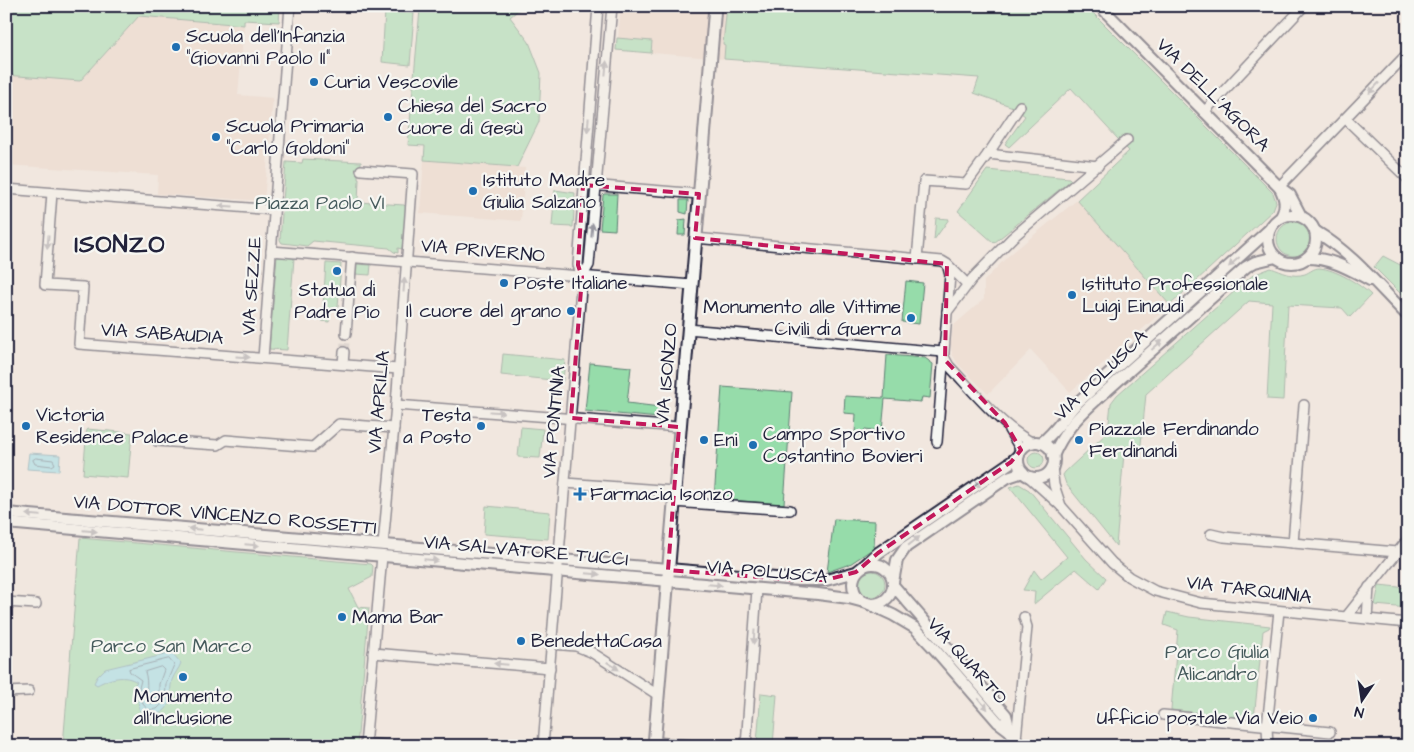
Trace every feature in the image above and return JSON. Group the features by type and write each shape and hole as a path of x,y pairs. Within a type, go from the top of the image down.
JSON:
{"main road":[{"name":"VIA ISONZO","path":"654,744 714,6"}],"street":[{"name":"VIA SEZZE","path":"263,358 290,6"},
{"name":"VIA PONTINIA","path":"543,746 582,277 578,265 598,6"},
{"name":"VIA PONTINIA","path":"582,277 589,265 612,6"},
{"name":"VIA DELL'AGORA","path":"1100,6 1204,112 1290,195 1301,216 1308,220 1315,231 1337,246 1366,271 1375,283 1408,316"},
{"path":"1204,112 1304,6"},
{"path":"1281,217 1285,204 1280,187 1408,53"},
{"path":"917,259 924,181 966,184 1020,106"},
{"path":"1346,119 1408,179"},
{"path":"947,312 967,284 1012,238 1127,140"},
{"path":"988,154 1098,166"},
{"path":"361,170 414,174 406,261"},
{"path":"583,185 699,194"},
{"path":"6,189 274,210"},
{"name":"VIA SABAUDIA","path":"52,193 45,285 84,287 79,344 398,369"},
{"path":"1276,256 1268,244 1270,229 1281,217 1295,214 1301,216"},
{"name":"VIA POLUSCA","path":"667,575 814,581 831,580 860,569 878,553 1006,466 1025,447 1048,438 1076,404 1270,229"},
{"path":"1307,258 1316,246 1315,231"},
{"path":"695,238 942,261 967,284"},
{"path":"1327,260 1337,246"},
{"name":"VIA PRIVERNO","path":"271,251 692,285"},
{"name":"VIA DELL'AGORA","path":"1276,256 1283,261 1291,263 1300,262 1307,258 1327,260 1338,263 1375,283"},
{"name":"VIA POLUSCA","path":"1052,468 1053,456 1065,432 1089,406 1246,267 1255,262 1276,256"},
{"path":"346,334 352,257"},
{"name":"VIA APRILIA","path":"383,545 396,404 406,261"},
{"path":"936,442 942,352 950,275 947,264"},
{"path":"688,329 942,352"},
{"path":"344,352 344,364"},
{"path":"942,352 949,366 1005,423 1019,435 1037,443"},
{"path":"396,404 679,427"},
{"path":"1293,543 1304,405"},
{"path":"1005,423 1020,452 1018,464 1026,474 1035,478 1045,476 1052,468"},
{"path":"157,441 218,445 226,440 314,447 339,424 394,428"},
{"name":"VIA POLUSCA","path":"1037,443 1047,446 1053,456"},
{"name":"VIA TARQUINIA","path":"1052,468 1054,486 1061,506"},
{"path":"893,584 888,570 876,564 860,569 853,578 853,589 859,599 867,603 876,604 882,602 891,592 893,584 897,560 906,547 1008,477 1026,474"},
{"name":"VIA TARQUINIA","path":"1026,474 1061,506 1112,563 1129,576 1155,591 1201,603 1408,623"},
{"path":"566,483 790,510"},
{"name":"VIA DOTTOR VINCENZO ROSSETTI","path":"6,513 383,545 382,556 6,523"},
{"path":"1211,534 1224,537 1397,552"},
{"path":"1346,617 1408,539"},
{"name":"VIA SALVATORE TUCCI","path":"383,545 558,565 667,575"},
{"path":"382,556 365,745 394,746"},
{"name":"VIA SALVATORE TUCCI","path":"382,556 558,565"},
{"name":"VIA POLUSCA","path":"667,575 757,589 850,598 867,603"},
{"name":"VIA QUARTO","path":"893,584 1006,715 1016,739"},
{"path":"1367,619 1369,587"},
{"path":"746,746 757,589"},
{"path":"6,602 36,604"},
{"name":"VIA QUARTO","path":"867,603 915,628 998,722 1016,739"},
{"path":"1268,746 1267,727 1280,611"},
{"path":"1016,739 1027,627 1024,617"},
{"path":"552,644 576,646 592,652 658,695"},
{"path":"374,653 550,668"},
{"path":"6,692 28,690"},
{"path":"1163,715 1330,732"},
{"path":"654,744 704,746"}],"highlighted area":[{"path":"583,185 699,194 695,238 947,264 945,360 1005,423 1021,450 1011,462 878,553 856,572 826,580 799,580 668,570 679,427 571,418 582,277 578,265"}],"shaded area":[{"path":"621,6 727,6 723,44 725,45 724,59 617,50"},
{"path":"139,16 244,25 238,95 273,98 264,201 157,194 158,175 6,165 6,75 80,81"},
{"name":"Istituto Madre Giulia Salzano","path":"424,160 525,168 521,221 420,213"},
{"name":"Istituto Professionale Luigi Einaudi","path":"1077,200 1170,305 1070,392 1031,350 988,394 958,364 952,354 953,326 984,299 984,281 1007,257"}],"green space":[{"path":"14,6 280,6 279,22 244,20 244,25 139,16 80,81 6,75 6,13"},
{"path":"383,6 523,6 510,17 529,42 541,73 539,122 517,167 424,160 425,146 408,145 420,9"},
{"path":"727,6 1086,6 1273,193 1276,202 1273,210 1170,305 1077,200 1129,151 1071,88 1009,147 1005,144 1025,116 1013,107 974,93 979,78 724,59 725,45 723,44"},
{"path":"385,11 414,13 410,65 382,62"},
{"path":"617,38 652,41 651,53 616,50"},
{"name":"Piazza Paolo VI","path":"303,159 361,162 361,166 358,166 358,202 404,205 406,207 402,249 398,248 398,253 389,248 313,241 307,246 282,243 280,240 286,162 302,163"},
{"path":"987,170 1069,178 1071,180 994,243 958,211"},
{"path":"555,190 575,193 573,227 552,226"},
{"path":"604,194 617,194 615,230 600,229"},
{"path":"680,200 688,200 687,214 680,212"},
{"path":"936,218 949,219 934,240"},
{"path":"686,219 685,235 678,235 679,220"},
{"path":"1294,222 1301,223 1306,227 1310,232 1310,246 1306,251 1301,255 1294,256 1287,255 1282,251 1278,246 1277,239 1278,232 1282,227 1287,223"},
{"path":"1383,256 1408,269 1408,301 1374,267"},
{"path":"277,257 294,258 287,350 269,349"},
{"path":"326,263 341,264 338,307 331,310 329,322 322,321"},
{"path":"355,264 371,265 370,275 355,274"},
{"path":"1271,268 1296,275 1305,274 1317,268 1325,269 1347,278 1371,295 1350,317 1342,308 1288,305 1283,400 1267,399 1272,303 1249,301 1146,394 1140,454 1124,453 1116,546 1066,484 1063,475 1108,432 1111,403 1117,395 1253,275"},
{"path":"906,281 923,283 919,324 902,322"},
{"path":"503,354 565,360 563,381 501,375"},
{"path":"887,355 925,358 933,364 930,398 922,397 921,402 885,399 882,431 865,429 864,435 855,434 856,414 844,413 845,396 884,398"},
{"path":"590,363 631,367 627,403 660,407 659,418 585,411"},
{"name":"Campo Sportivo Costantino Bovieri","path":"722,387 792,392 784,504 714,499"},
{"path":"521,427 543,429 540,458 518,457"},
{"path":"87,429 132,433 128,478 83,474"},
{"path":"1036,452 1042,454 1044,460 1042,466 1036,468 1030,466 1028,460 1030,454"},
{"path":"1019,484 1029,490 1086,559 1106,578 1099,589 1076,569 1034,604 1035,591 1023,590 1034,570 1041,579 1067,557 1010,487"},
{"path":"486,506 550,512 548,539 484,534"},
{"path":"834,519 875,521 874,548 850,564 827,572"},
{"name":"Parco San Marco","path":"80,538 371,564 373,566 372,577 349,589 358,607 369,608 357,746 63,746"},
{"path":"872,571 881,575 885,584 881,593 872,597 863,593 859,584 863,575"},
{"path":"1379,585 1408,588 1408,608 1375,605"},
{"name":"Parco Giulia Alicandro","path":"1167,612 1189,617 1270,626 1263,631 1254,719 1171,710 1178,630 1164,625"},
{"path":"761,693 777,695 773,745 757,743"}],"water":[{"path":"29,453 60,455 59,471 27,469"},
{"path":"172,653 181,663 172,680 170,700 162,713 152,715 139,709 138,700 134,696 133,686 137,682 128,678 107,680 97,685 94,683 105,669"}],"tunnel":[{"path":"344,352 346,334"}],"place":[{"name":"Scuola dell'Infanzia \"Giovanni Paolo II\"","path":"176,47"},
{"name":"Curia Vescovile","path":"314,82"},
{"name":"Chiesa del Sacro Cuore di Gesù","path":"388,117"},
{"name":"Scuola Primaria \"Carlo Goldoni\"","path":"216,137"},
{"name":"Istituto Madre Giulia Salzano","path":"473,191"},
{"name":"Statua di Padre Pio","path":"337,271"},
{"name":"Poste Italiane","path":"504,283"},
{"name":"Istituto Professionale Luigi Einaudi","path":"1072,295"},
{"name":"Il cuore del grano","path":"571,311"},
{"name":"Monumento alle Vittime Civili di Guerra","path":"911,318"},
{"name":"Victoria Residence Palace","path":"26,426"},
{"name":"Testa a Posto","path":"481,426"},
{"name":"Eni","path":"704,440"},
{"name":"Piazzale Ferdinando Ferdinandi","path":"1079,440"},
{"name":"Campo Sportivo Costantino Bovieri","path":"753,445"},
{"name":"Farmacia Isonzo","path":"580,494"},
{"name":"Mama Bar","path":"342,617"},
{"name":"BenedettaCasa","path":"521,641"},
{"name":"Monumento all'Inclusione","path":"183,677"},
{"name":"Ufficio postale Via Veio","path":"1313,718"}],"district":[{"name":"ISONZO","path":"120,245"}]}
